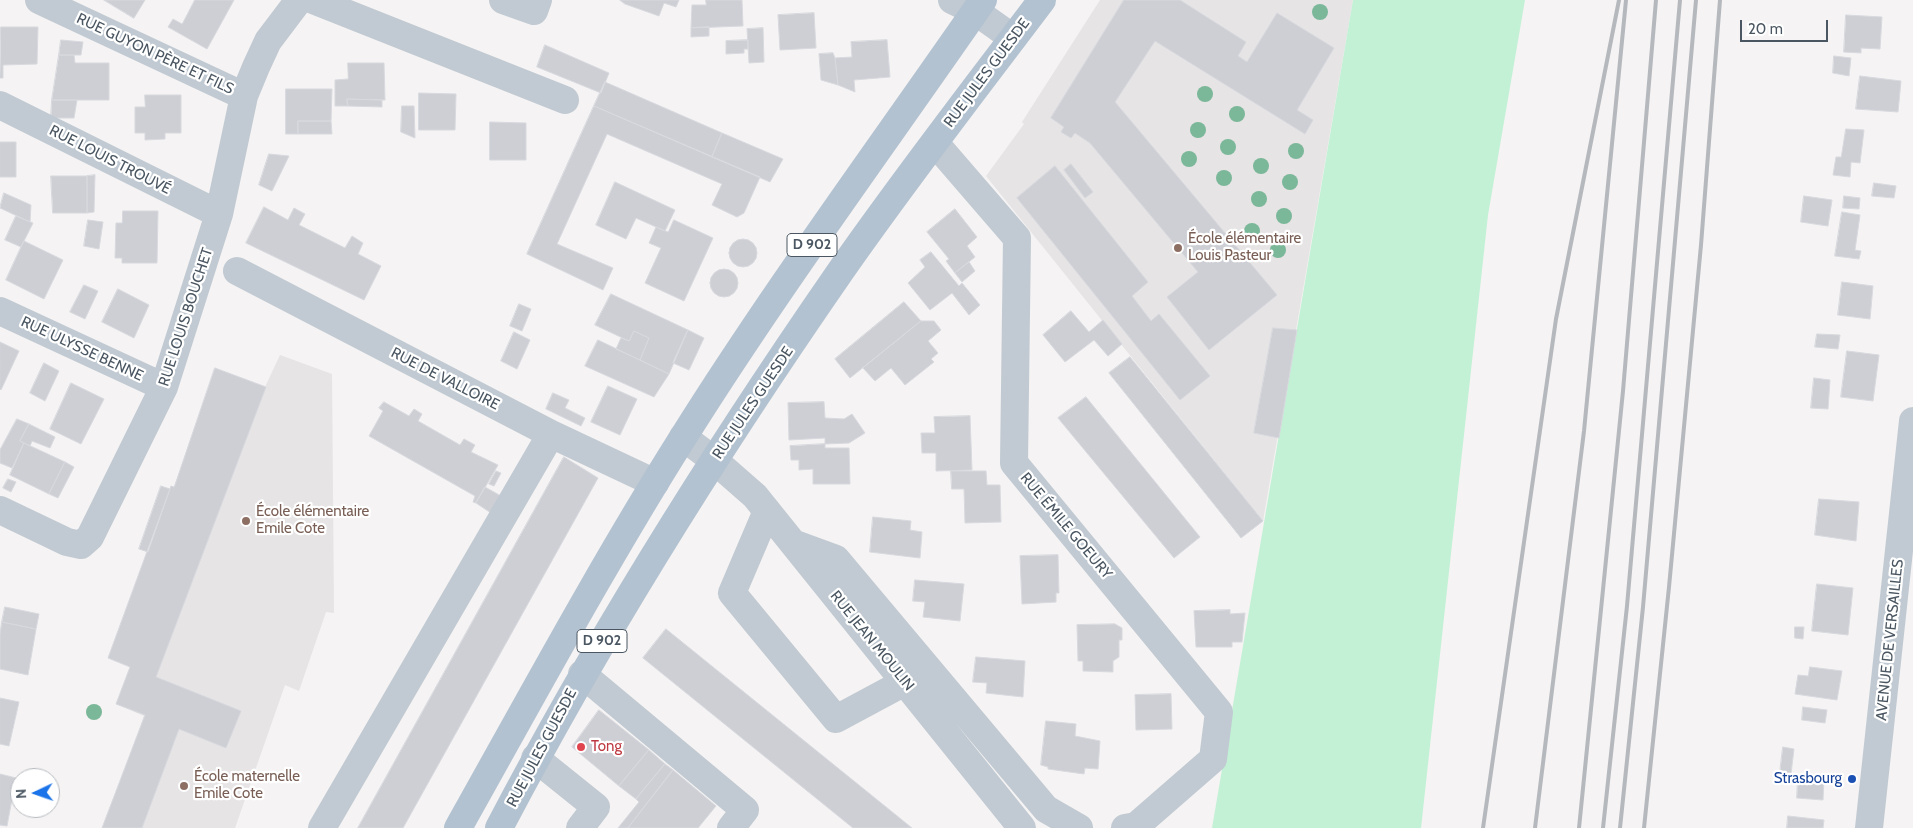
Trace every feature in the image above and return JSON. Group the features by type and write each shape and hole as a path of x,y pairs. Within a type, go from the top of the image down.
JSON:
{"main road":[{"name":"RUE JULES GUESDE","path":"499,828 535,758 582,674 641,574 715,461 841,272 1042,0"},
{"name":"D 902","path":"458,828 603,570 683,437 970,4"}],"street":[{"name":"RUE GUYON PÈRE ET FILS","path":"39,0 244,96"},
{"name":"RUE LOUIS BOUCHET","path":"0,510 67,542 81,545 90,537 164,387 219,214 244,96 268,41 299,0"},
{"path":"313,0 565,100"},
{"path":"503,0 534,11 538,0"},
{"path":"970,4 1013,38"},
{"name":"RUE LOUIS TROUVÉ","path":"0,105 219,214"},
{"name":"RUE ÉMILE GOEURY","path":"935,143 1017,238 1014,463 1219,712 1213,758 1136,826 1125,828"},
{"name":"RUE DE VALLOIRE","path":"237,271 551,434 655,483"},
{"name":"RUE ULYSSE BENNE","path":"0,311 164,387"},
{"name":"AVENUE DE VERSAILLES","path":"1869,828 1902,624 1913,421"},
{"path":"322,828 551,434"},
{"name":"RUE JEAN MOULIN","path":"683,437 715,461 768,511 1022,828"},
{"path":"768,511 732,593 836,719 905,682"},
{"path":"794,544 836,559 1046,809 1079,828"},
{"path":"582,674 745,810 731,828"},
{"path":"535,758 596,807 580,828"}],"shaded area":[{"name":"École élémentaire Louis Pasteur","path":"1100,0 1353,0 1263,521 986,176 1024,124 1022,122"},
{"name":"École élémentaire Emile Cote","path":"280,355 332,374 334,613 326,612 299,691 285,685 235,828 103,828 144,716 116,704 130,667 171,486 174,487 215,368 265,387"}],"green space":[{"path":"1353,0 1525,0 1488,215 1421,828 1212,828"}],"building":[{"path":"104,0 145,0 134,18"},
{"path":"195,0 234,0 207,49 168,27 173,19 182,24"},
{"path":"620,0 679,0 676,7 664,3 659,16 625,4"},
{"path":"706,0 742,0 743,26 691,28 692,5 706,5"},
{"path":"1124,0 1180,0 1246,42 1238,56 1247,62 1277,13 1334,48 1297,110 1313,120 1305,134 1155,41 1115,102 1277,295 1209,350 1167,297 1198,272 1090,143 1075,133 1071,138 1061,132 1064,127 1051,118"},
{"path":"814,13 816,48 780,50 778,15"},
{"path":"1846,15 1882,17 1880,49 1861,48 1861,53 1844,52"},
{"path":"1,27 38,27 37,64 3,65 3,78 0,78"},
{"path":"709,27 709,36 691,37 691,28"},
{"path":"763,28 764,62 749,63 747,29"},
{"path":"61,40 83,42 81,55 59,55"},
{"path":"748,40 748,49 744,49 744,53 726,54 726,41"},
{"path":"887,40 890,77 854,80 855,92 838,85 835,58 852,57 851,42"},
{"path":"545,45 609,73 601,93 537,67"},
{"path":"833,53 838,85 821,80 819,54"},
{"path":"59,55 74,55 75,63 109,63 109,100 52,100"},
{"path":"1834,56 1851,58 1849,76 1833,73"},
{"path":"348,63 384,63 385,100 347,99 348,106 335,106 335,80 348,79"},
{"path":"1860,76 1901,81 1898,112 1856,109"},
{"path":"605,82 722,133 712,157 594,106"},
{"path":"286,89 332,89 331,121 298,121 298,134 286,134"},
{"path":"419,93 456,94 455,130 419,130"},
{"path":"145,95 181,95 181,133 165,133 165,139 145,140 145,133 135,133 135,107 145,107"},
{"path":"347,99 382,100 382,107 348,106"},
{"path":"52,100 77,100 74,118 51,118"},
{"path":"402,106 414,106 415,138 401,132"},
{"path":"594,106 760,177 744,213 737,217 712,205 722,184 607,134 557,244 613,268 603,290 527,254"},
{"path":"298,121 331,121 332,134 298,134"},
{"path":"490,122 526,123 526,160 490,160"},
{"path":"1846,129 1864,130 1860,163 1851,162 1850,177 1833,175 1836,157 1841,157"},
{"path":"722,133 783,159 770,182 712,157"},
{"path":"0,142 16,142 16,177 0,177"},
{"path":"269,154 289,156 272,191 259,185"},
{"path":"1071,164 1093,192 1085,198 1064,170"},
{"path":"1055,166 1148,282 1132,296 1151,321 1159,314 1210,376 1180,400 1017,198"},
{"path":"95,175 94,212 87,213 87,176"},
{"path":"51,176 87,176 87,213 53,213"},
{"path":"615,182 675,210 665,231 636,218 626,239 596,225"},
{"path":"1874,183 1896,186 1894,198 1872,196"},
{"path":"4,193 31,205 30,222 0,208"},
{"path":"1804,196 1832,200 1828,226 1801,222"},
{"path":"1844,196 1860,198 1859,209 1843,208"},
{"path":"264,207 288,220 294,208 305,214 299,225 345,248 352,236 363,243 358,254 381,266 364,300 246,243"},
{"path":"955,209 977,237 967,246 975,257 955,273 946,261 949,259 927,232"},
{"path":"123,211 158,211 157,263 122,263 122,258 115,258 116,223 122,223"},
{"path":"1842,212 1860,215 1855,250 1861,251 1859,259 1835,256"},
{"path":"16,216 33,223 21,247 5,240"},
{"path":"88,220 103,222 99,249 84,246"},
{"path":"674,220 713,238 684,301 645,283 661,248 649,243 656,227 668,232"},
{"path":"743,239 753,243 757,253 753,263 743,267 733,263 729,253 733,243"},
{"path":"24,241 63,260 44,299 6,280"},
{"path":"931,252 959,286 962,283 980,305 969,315 952,293 930,310 908,283 925,267 920,260"},
{"path":"969,262 975,271 962,282 955,273"},
{"path":"724,269 734,273 738,283 734,293 724,297 714,293 710,283 714,273"},
{"path":"1842,282 1873,286 1870,319 1838,315"},
{"path":"84,285 98,291 85,319 70,312"},
{"path":"118,289 149,305 134,338 102,322"},
{"path":"611,294 688,330 669,374 640,360 649,338 634,331 629,341 595,325"},
{"path":"904,302 921,321 850,378 835,359"},
{"path":"519,304 531,309 522,331 510,326"},
{"path":"1071,311 1089,332 1103,320 1122,344 1108,356 1094,340 1065,362 1043,335"},
{"path":"921,321 934,321 941,330 928,341 938,353 931,359 934,362 905,385 891,368 875,381 863,368"},
{"path":"1273,328 1297,330 1279,438 1254,433"},
{"path":"688,330 704,338 689,370 673,363"},
{"path":"634,331 649,338 640,360 616,349 621,338 629,341"},
{"path":"514,332 530,340 517,369 501,361"},
{"path":"1817,334 1840,335 1838,349 1815,347"},
{"path":"598,340 669,374 654,397 585,366"},
{"path":"0,342 19,351 1,390 0,389"},
{"path":"1847,351 1879,355 1873,401 1841,397"},
{"path":"1130,357 1263,521 1241,538 1109,373"},
{"path":"44,363 59,371 45,401 30,393"},
{"path":"215,368 266,387 156,677 241,711 226,748 179,729 142,828 102,828 145,715 116,704 130,667 108,658 171,486 174,487"},
{"path":"1814,378 1830,380 1828,409 1811,408"},
{"path":"71,383 104,399 81,444 50,429"},
{"path":"608,386 637,399 620,435 591,422"},
{"path":"553,393 569,400 565,408 585,418 581,426 546,409"},
{"path":"1086,397 1200,537 1174,558 1058,418"},
{"path":"384,402 409,416 414,409 422,414 418,421 460,445 464,439 475,445 471,452 498,465 476,503 473,502 475,496 369,436 383,411 379,408"},
{"path":"824,402 825,418 844,419 852,414 865,433 849,443 825,444 825,438 789,440 788,403"},
{"path":"970,416 972,470 936,471 936,453 922,453 921,433 935,433 934,417"},
{"path":"17,419 29,424 20,441 24,443 12,468 0,463 0,450"},
{"path":"29,424 55,437 50,448 32,441 30,446 20,441"},
{"path":"24,443 65,462 49,494 10,475"},
{"path":"825,444 825,448 849,448 850,484 813,484 813,469 799,470 799,460 791,460 790,446"},
{"path":"564,457 598,478 403,828 358,828"},
{"path":"65,462 74,467 58,498 49,494"},
{"path":"496,471 501,473 494,486 489,484"},
{"path":"951,471 986,471 987,485 1000,485 1001,522 965,523 964,489 952,489"},
{"path":"8,479 16,482 11,492 3,488"},
{"path":"161,486 170,489 148,552 139,549"},
{"path":"485,487 501,496 491,513 476,503"},
{"path":"1819,499 1859,502 1856,541 1815,535"},
{"path":"873,517 911,521 910,530 922,532 920,558 870,552"},
{"path":"1058,555 1059,593 1056,593 1056,602 1022,604 1020,556"},
{"path":"915,580 964,584 960,621 923,617 925,602 913,601"},
{"path":"1817,584 1853,588 1848,635 1812,631"},
{"path":"5,607 39,614 36,629 2,622"},
{"path":"1230,610 1230,614 1245,613 1242,642 1232,642 1232,647 1196,647 1194,611"},
{"path":"2,622 36,629 28,675 0,669"},
{"path":"1115,624 1122,628 1122,640 1119,640 1119,657 1113,661 1113,672 1083,671 1083,661 1078,661 1077,625"},
{"path":"1795,627 1804,627 1803,639 1795,638"},
{"path":"666,629 912,828 853,828 643,658"},
{"path":"976,657 1025,661 1023,697 986,693 987,683 973,682"},
{"path":"1810,667 1842,671 1837,700 1795,694 1798,675 1808,676"},
{"path":"1171,694 1172,729 1136,730 1135,695"},
{"path":"0,698 19,702 9,746 0,744"},
{"path":"1803,707 1827,710 1825,723 1802,720"},
{"path":"599,710 649,750 619,786 572,747"},
{"path":"1046,721 1076,724 1075,736 1100,741 1098,769 1085,768 1084,774 1048,769 1048,767 1041,765"},
{"path":"1783,747 1794,749 1791,774 1780,773"},
{"path":"649,750 665,764 636,799 619,786"},
{"path":"665,764 673,770 628,828 618,828 639,802 636,799"},
{"path":"673,770 716,806 698,828 628,828"},
{"path":"0,774 10,776 10,810 7,826 0,825"},
{"path":"1798,777 1824,779 1823,800 1797,798"},
{"path":"1788,816 1824,820 1823,828 1787,828"}],"railway":[{"path":"1483,828 1556,319 1619,0"},
{"path":"1535,828 1584,431 1626,0"},
{"path":"1579,828 1623,391 1656,0"},
{"path":"1603,828 1627,606 1680,0"},
{"path":"1620,828 1643,607 1696,0"},
{"path":"1644,828 1701,245 1720,0"}],"place":[{"name":"École élémentaire Louis Pasteur","path":"1178,248"},
{"name":"École élémentaire Emile Cote","path":"246,521"},
{"name":"Tong","path":"581,747"},
{"name":"Strasbourg","path":"1852,779"},
{"name":"École maternelle Emile Cote","path":"184,786"}]}
